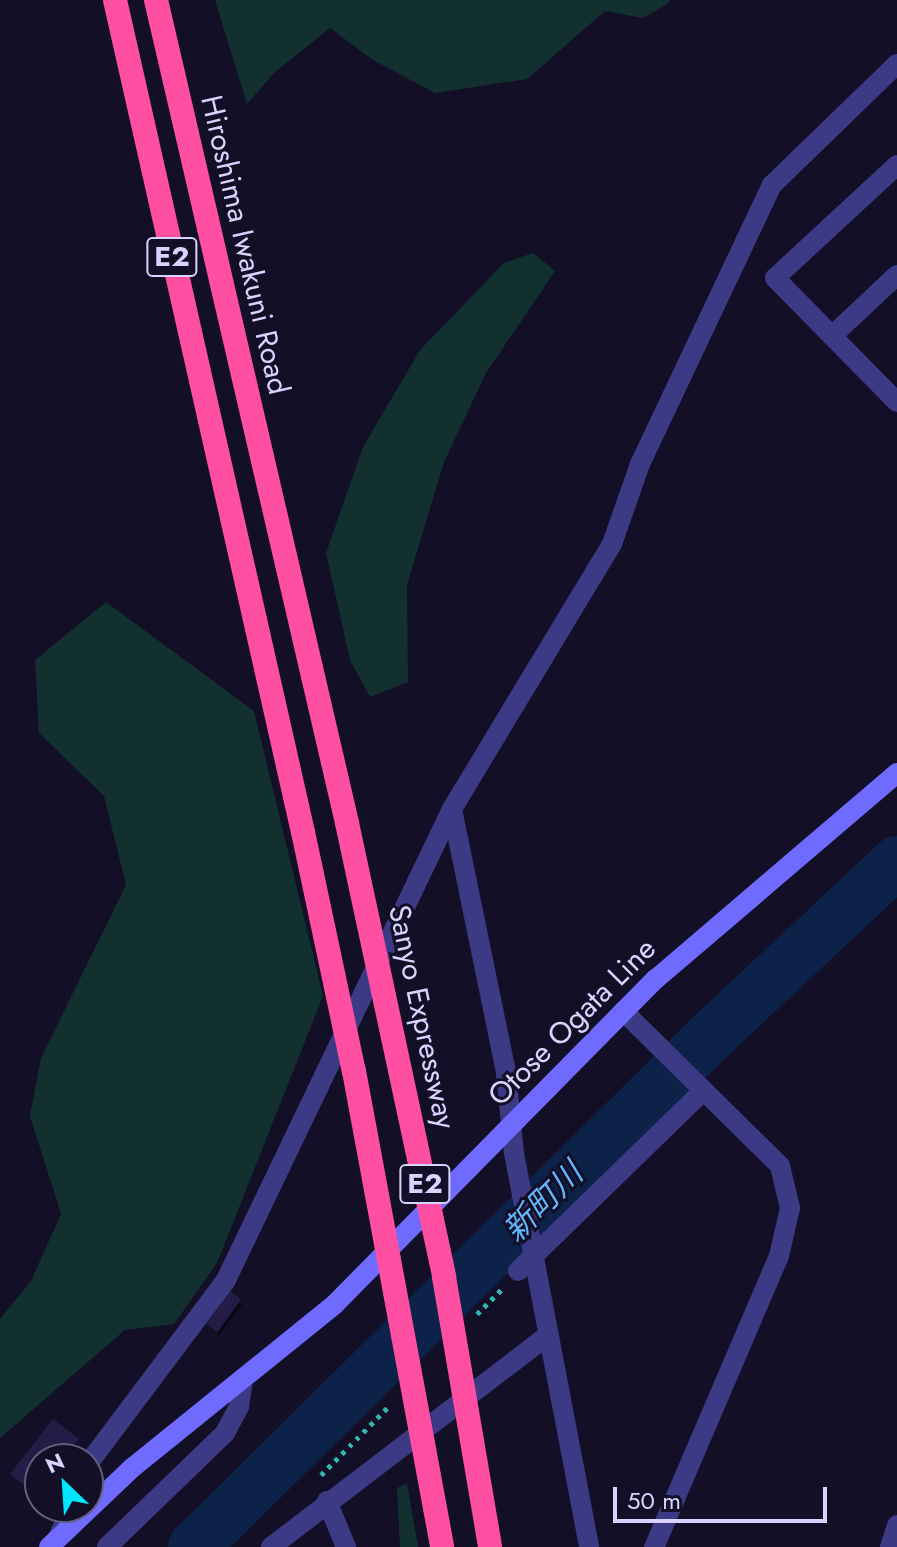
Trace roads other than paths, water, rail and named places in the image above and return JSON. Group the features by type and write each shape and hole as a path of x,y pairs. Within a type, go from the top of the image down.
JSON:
{"highway":[{"name":"E2","path":"115,0 354,1071 442,1547"},
{"name":"Hiroshima Iwakuni Road","path":"156,0 271,505"},
{"name":"Sanyo Expressway","path":"271,505 400,1057 444,1277 490,1547"}],"main road":[{"name":"Otose Ogata Line","path":"54,1542 132,1468 335,1304 623,1011 717,924 897,773"}],"street":[{"path":"104,1443 226,1280 452,809 612,544 652,438 772,185 897,64"},
{"path":"897,165 775,278 897,402"},
{"path":"832,336 897,275"},
{"path":"452,809 506,1073 514,1153 589,1547"},
{"path":"623,1011 780,1166 790,1208 779,1256 654,1547"},
{"path":"518,1271 534,1249 700,1088"},
{"path":"271,1547 327,1501 548,1335"},
{"path":"107,1547 225,1433 239,1406 243,1378"},
{"path":"327,1501 346,1547"},
{"path":"54,1542 63,1523"},
{"path":"890,1547 897,1525"}],"waterway":[{"name":"新町川","path":"194,1547 711,1036 897,862"}]}
